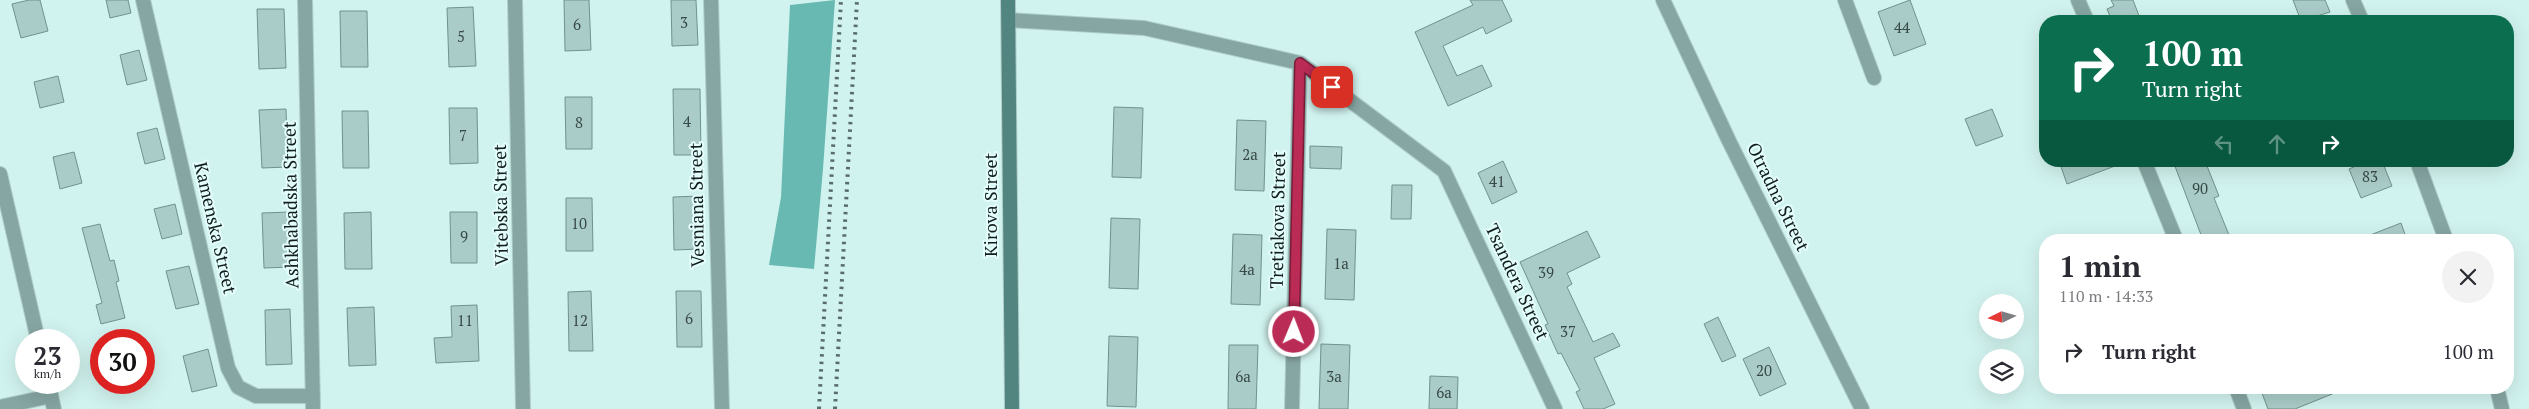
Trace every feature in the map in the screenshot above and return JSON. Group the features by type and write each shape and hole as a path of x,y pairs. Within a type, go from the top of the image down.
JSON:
{"main road":[{"name":"Kirova Street","path":"1008,0 1012,409"}],"street":[{"name":"Kamenska Street","path":"143,0 228,368 238,388 256,396 313,403"},
{"name":"Ashkhabadska Street","path":"305,0 313,403"},
{"name":"Vitebska Street","path":"515,0 523,409"},
{"name":"Vesniana Street","path":"711,0 722,409"},
{"name":"Otradna Street","path":"1663,0 1862,409"},
{"path":"1845,0 1874,78"},
{"path":"2078,0 2084,15"},
{"path":"2353,0 2359,15"},
{"path":"1009,20 1144,28 1300,63"},
{"name":"Tsandera Street","path":"1300,63 1444,171 1555,409"},
{"name":"Tretiakova Street","path":"1292,409 1300,63"},
{"path":"2146,167 2174,234"},
{"path":"2419,167 2444,234"},
{"path":"1,181 35,329"},
{"path":"2238,394 2244,409"},
{"path":"2498,394 2502,409"},
{"path":"0,407 51,396"}],"shaded area":[{"path":"835,0 814,269 769,265 781,197 790,5"}],"building":[{"path":"29,0 40,0 48,31 21,38 12,4"},
{"path":"106,0 128,0 131,13 110,18"},
{"path":"564,0 589,0 591,50 565,51"},
{"path":"671,0 696,0 698,45 672,46"},
{"path":"1470,0 1502,0 1512,21 1486,34 1483,27 1443,46 1457,76 1482,65 1492,86 1448,106 1415,32 1473,5"},
{"path":"1910,0 1926,44 1894,56 1878,12"},
{"path":"2111,0 2133,0 2139,15 2110,15 2107,9 2114,6"},
{"path":"2293,0 2325,0 2330,12 2320,15 2299,15"},
{"path":"473,7 476,66 449,67 447,8"},
{"path":"257,9 284,9 286,68 259,69"},
{"path":"340,11 367,11 368,67 341,67"},
{"path":"139,50 147,80 127,85 120,55"},
{"path":"58,76 64,102 40,108 34,82"},
{"path":"673,89 700,89 701,155 674,155"},
{"path":"565,97 592,97 592,149 566,149"},
{"path":"1114,107 1143,108 1141,178 1112,177"},
{"path":"449,108 477,108 478,163 450,164"},
{"path":"286,109 288,167 262,168 259,110"},
{"path":"1992,109 2003,136 1976,146 1965,119"},
{"path":"342,111 368,111 369,168 343,168"},
{"path":"1237,120 1266,121 1264,191 1235,190"},
{"path":"157,128 165,159 145,164 137,133"},
{"path":"1310,146 1342,147 1341,169 1310,168"},
{"path":"74,152 82,183 60,189 53,157"},
{"path":"1503,161 1517,192 1492,204 1478,173"},
{"path":"2061,167 2112,167 2067,184"},
{"path":"2175,167 2207,167 2219,196 2214,198 2229,234 2201,234"},
{"path":"2354,167 2384,167 2392,186 2361,198 2349,169"},
{"path":"1392,185 1412,185 1411,219 1391,219"},
{"path":"700,196 700,249 674,250 673,197"},
{"path":"566,198 592,198 593,251 566,251"},
{"path":"175,204 182,234 162,239 154,209"},
{"path":"290,212 292,267 264,268 262,213"},
{"path":"371,212 372,269 345,269 344,213"},
{"path":"450,212 477,212 477,263 451,263"},
{"path":"1111,218 1140,219 1138,289 1109,288"},
{"path":"2401,223 2405,234 2373,234"},
{"path":"100,224 110,261 114,260 119,281 116,282 125,318 101,324 96,305 102,303 82,228"},
{"path":"1327,229 1356,230 1354,300 1325,299"},
{"path":"1587,231 1600,257 1567,273 1572,284 1567,287 1593,342 1613,333 1620,346 1594,358 1615,404 1603,409 1584,409 1576,392 1580,390 1561,353 1558,354 1545,325 1548,324 1520,262"},
{"path":"1233,234 1262,235 1260,305 1231,304"},
{"path":"189,266 199,304 176,309 166,271"},
{"path":"591,291 593,351 569,351 568,292"},
{"path":"676,291 701,291 702,347 677,347"},
{"path":"477,305 479,361 436,363 434,338 452,337 451,306"},
{"path":"374,307 376,365 349,366 347,308"},
{"path":"290,309 292,364 266,365 265,310"},
{"path":"1718,317 1736,356 1722,362 1704,324"},
{"path":"1109,336 1138,337 1136,407 1107,406"},
{"path":"1321,344 1350,345 1348,409 1319,409"},
{"path":"1229,345 1258,345 1256,409 1228,409"},
{"path":"1769,347 1786,384 1760,396 1743,359"},
{"path":"208,349 217,386 192,392 183,356"},
{"path":"1430,376 1458,377 1457,409 1429,409"},
{"path":"2262,394 2332,394 2295,409 2268,409"}],"railway":[{"path":"819,409 841,0"},
{"path":"835,409 857,0"}],"route":[{"path":"1294,332 1300,63 1332,87"}]}
